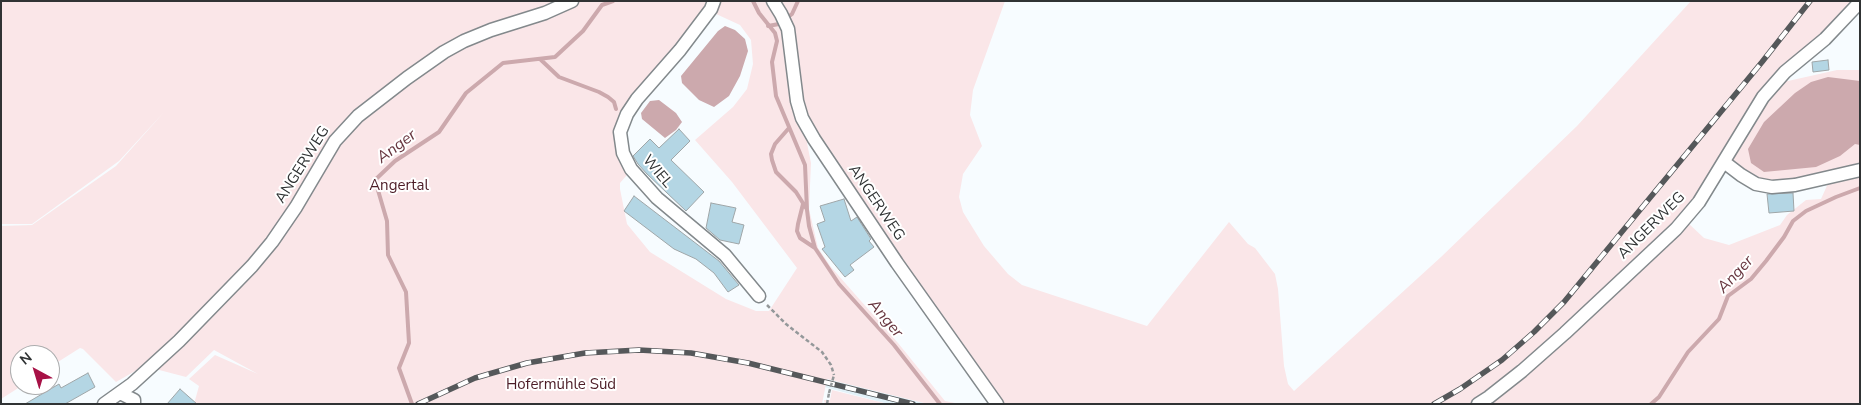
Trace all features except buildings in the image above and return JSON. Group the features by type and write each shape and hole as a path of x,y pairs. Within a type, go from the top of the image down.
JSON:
{"street":[{"name":"ANGERWEG","path":"104,404 120,393 179,341 252,266 272,242 296,207 335,141 358,116 407,78 444,52 464,41 491,30 545,14 572,1"},
{"name":"WIEL","path":"714,1 711,9 680,50 637,99 627,114 620,132 623,153 631,169 657,198 725,255 759,296"},
{"name":"ANGERWEG","path":"773,1 782,14 788,29 797,101 806,125 897,263 997,404"},
{"name":"ANGERWEG","path":"1478,404 1509,381 1551,345 1676,228 1699,202 1764,97 1785,72 1825,39 1860,2"},
{"path":"1724,162 1756,184 1772,187 1795,185 1860,170"},
{"path":"120,393 134,400 134,404"}],"path":[{"path":"759,296 774,314 822,352 832,365 834,375 827,404"}],"shaded area":[{"path":"725,26 735,30 745,39 748,51 740,76 729,96 714,107 699,100 682,83 681,76 718,31"},
{"path":"1828,77 1860,81 1860,145 1855,144 1840,156 1816,167 1764,172 1751,163 1748,149 1764,122 1795,93 1811,82"},
{"path":"659,100 676,113 682,122 676,130 665,138 642,119 641,113 650,101"},
{"path":"765,371 827,379 928,404 888,404"}],"green space":[{"name":"Angertal","path":"1,1 1005,1 973,90 970,115 982,146 963,174 959,197 963,212 984,246 1008,274 1022,285 1147,326 1229,222 1248,244 1255,248 1275,274 1278,289 1284,366 1288,384 1294,391 1441,257 1577,126 1691,1 1858,1 1779,76 1788,81 1837,70 1860,70 1860,404 998,404 812,139 807,143 811,163 809,209 818,248 831,267 898,343 945,401 960,404 928,404 827,379 822,404 194,404 199,386 189,379 215,355 258,374 214,350 186,377 144,366 116,382 83,349 80,348 60,361 60,345 10,345 10,393 1,399 1,226 32,225 116,166 165,111 119,161 32,224 1,224","holes":["714,13 740,25 751,40 753,64 747,89 733,107 695,140 732,182 797,268 769,311 756,311 726,299 650,252 627,224 620,189 620,183 633,168 624,142 628,116","1727,170 1755,186 1830,179 1821,199 1806,200 1787,215 1780,225 1729,245 1704,238 1687,222"]},
{"path":"832,390 888,404 825,404 824,400 830,400"}],"waterway":[{"name":"Anger","path":"412,404 399,368 409,343 406,292 388,255 387,221 375,180 395,161 439,132 466,93 503,63 555,57 583,31 602,5 613,1"},
{"name":"Anger","path":"753,1 759,13 775,33 777,41 772,62 776,96 805,165 807,210 815,248 839,284 894,345 940,404"},
{"path":"768,26 779,24 792,14 798,1"},
{"path":"540,59 559,77 608,97 614,102 616,109"},
{"name":"Anger","path":"789,128 775,144 771,154 772,160 776,172 796,192 806,208"},
{"name":"Anger","path":"1651,404 1659,397 1688,352 1719,319 1728,296 1751,279 1784,237 1793,221 1806,211 1860,188"},
{"name":"Anger","path":"803,204 797,231 800,238 815,248"}],"railway":[{"path":"1434,404 1460,389 1502,360 1564,302 1810,1"},
{"path":"418,404 475,378 527,363 585,353 639,350 691,353 748,363 913,404"}],"park label":[{"name":"Hofermühle Süd","path":"561,385"}]}
